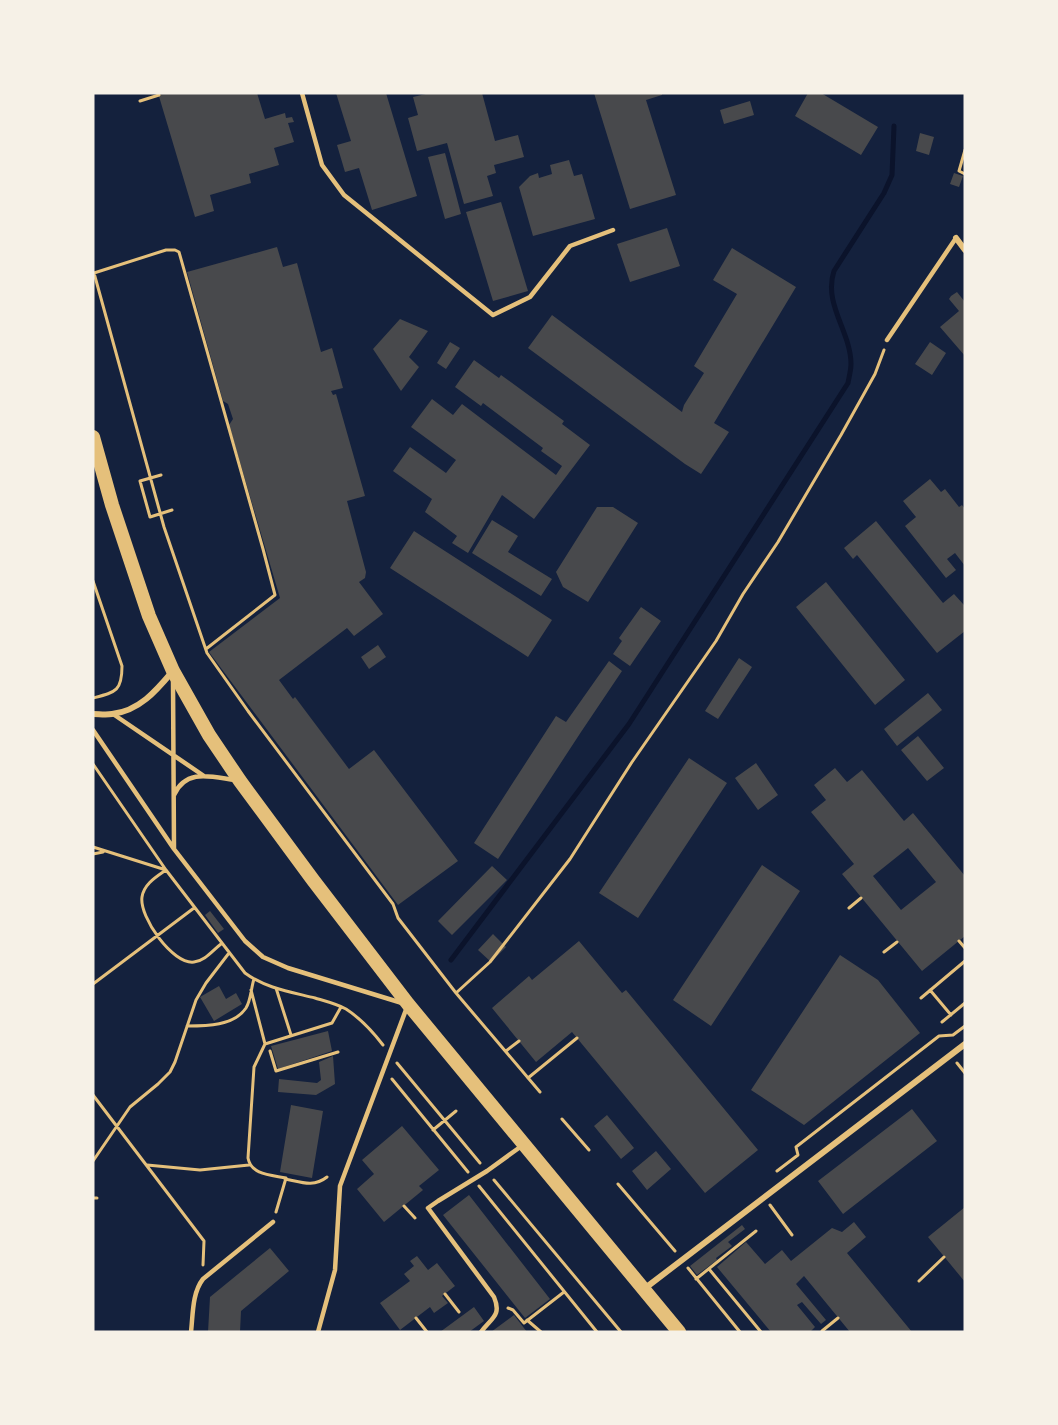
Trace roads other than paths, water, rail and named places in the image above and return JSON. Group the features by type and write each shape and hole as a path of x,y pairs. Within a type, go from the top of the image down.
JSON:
{"main road":[{"path":"93,437 112,505 149,616 173,671 209,735 313,880 408,1004 679,1332"}],"street":[{"path":"956,238 965,250"},
{"path":"93,714 112,714 128,710 147,700 173,671"},
{"path":"644,1289 965,1044"}],"lane":[{"path":"302,93 322,165 344,195 493,315 530,297 570,246 613,230"},
{"path":"887,340 956,238"},
{"path":"173,671 174,849"},
{"path":"112,714 204,776"},
{"path":"93,730 174,849 244,941 263,957 288,968 408,1004 340,1186 335,1270 318,1332"},
{"path":"172,798 181,783 187,779 204,776 240,781"},
{"path":"481,1332 494,1318 498,1306 428,1208 487,1171 524,1144"},
{"path":"191,1332 198,1285 273,1222"}],"waterway":[{"path":"451,960 629,724 848,383 851,366 850,352 832,295 834,271 884,193 892,175 894,126"}]}
